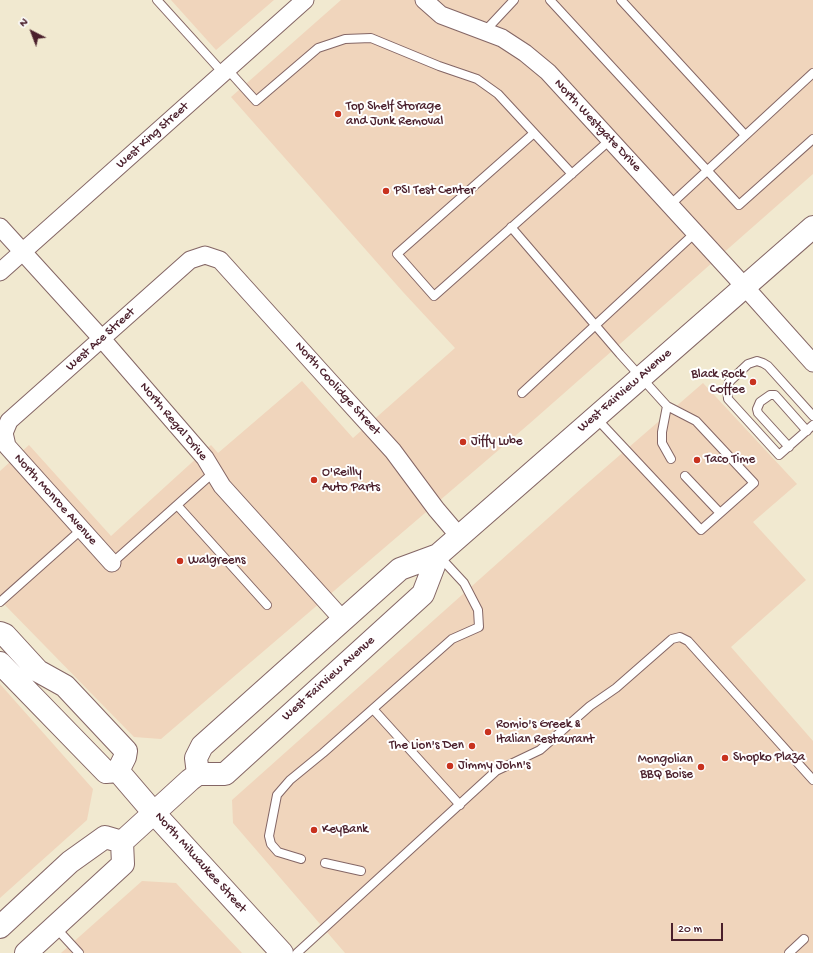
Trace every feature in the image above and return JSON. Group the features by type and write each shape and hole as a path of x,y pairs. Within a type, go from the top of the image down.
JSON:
{"main road":[{"name":"West Fairview Avenue","path":"438,554 423,594 225,774 198,774 196,758 202,746 400,569 438,554 813,227"},
{"path":"0,633 5,635 38,672 65,686 126,751 125,757 118,771 106,772 0,663"},
{"name":"North Milwaukee Street","path":"118,771 154,813 282,953"},
{"path":"122,842 198,774"},
{"path":"0,927 70,862 105,837 122,842"},
{"path":"26,953 123,864 122,842"}],"street":[{"name":"West King Street","path":"0,272 305,0"},
{"name":"North Westgate Drive","path":"424,0 441,15 502,38 525,53 548,72 813,363"},
{"name":"North Regal Drive","path":"0,227 102,339 205,458 222,486 343,620"},
{"name":"West Ace Street","path":"4,433 10,421 190,260 205,255"},
{"name":"North Coolidge Street","path":"205,255 220,260 333,384 393,451 436,510 459,536"},
{"name":"North Monroe Avenue","path":"4,433 6,446 112,563"}],"lane":[{"path":"157,0 256,101 318,48 345,39 371,38 439,66 477,79 498,94 572,174"},
{"path":"485,31 514,0"},
{"path":"550,0 739,205 813,139"},
{"path":"621,0 745,135"},
{"path":"670,205 813,73"},
{"path":"534,133 397,254 434,296 610,140"},
{"path":"512,227 595,325 667,406 696,421 754,483 701,530 595,417"},
{"path":"522,393 695,233"},
{"path":"789,446 758,413 757,409 760,402 770,395 775,396 810,428 779,455 728,399 727,388 729,382 748,364 757,362 763,363 768,366 813,416"},
{"path":"667,406 662,432 662,442 671,459"},
{"path":"112,563 214,472"},
{"path":"685,476 720,513"},
{"path":"177,505 267,605"},
{"path":"0,602 82,530"},
{"path":"301,859 278,852 271,844 269,836 277,795 290,780 324,753 452,639 479,627 478,610 464,583 438,554"},
{"path":"297,953 496,772 540,750 590,706 616,688 672,639 680,638 688,641 813,780"},
{"path":"373,709 460,804"},
{"path":"325,863 361,871"},
{"path":"55,927 79,953"},
{"path":"789,953 804,940"}],"shaded area":[{"path":"171,0 274,0 216,50"},
{"path":"341,0 813,0 813,174 529,424 161,739 134,737 0,600 0,471 29,445 111,536 211,445 218,453 302,381 353,438 455,348 403,292 231,97"},
{"name":"Shopko Plaza","path":"703,383 797,484 753,522 806,580 731,647 813,741 813,953 345,953 233,823 232,800 583,487"},
{"path":"0,684 93,789 87,820 0,898"},
{"path":"142,881 176,883 242,953 61,953"}],"place":[{"name":"Top Shelf Storage and Junk Removal","path":"338,114"},
{"name":"PSI Test Center","path":"386,191"},
{"name":"Black Rock Coffee","path":"753,382"},
{"name":"Jiffy Lube","path":"463,442"},
{"name":"Taco Time","path":"697,460"},
{"name":"O'Reilly Auto Parts","path":"314,480"},
{"name":"Walgreens","path":"180,561"},
{"name":"Romio's Greek & Italian Restaurant","path":"488,732"},
{"name":"The Lion's Den","path":"472,746"},
{"name":"Shopko Plaza","path":"725,758"},
{"name":"Jimmy John's","path":"450,766"},
{"name":"Mongolian BBQ Boise","path":"701,767"},
{"name":"KeyBank","path":"314,830"}]}
